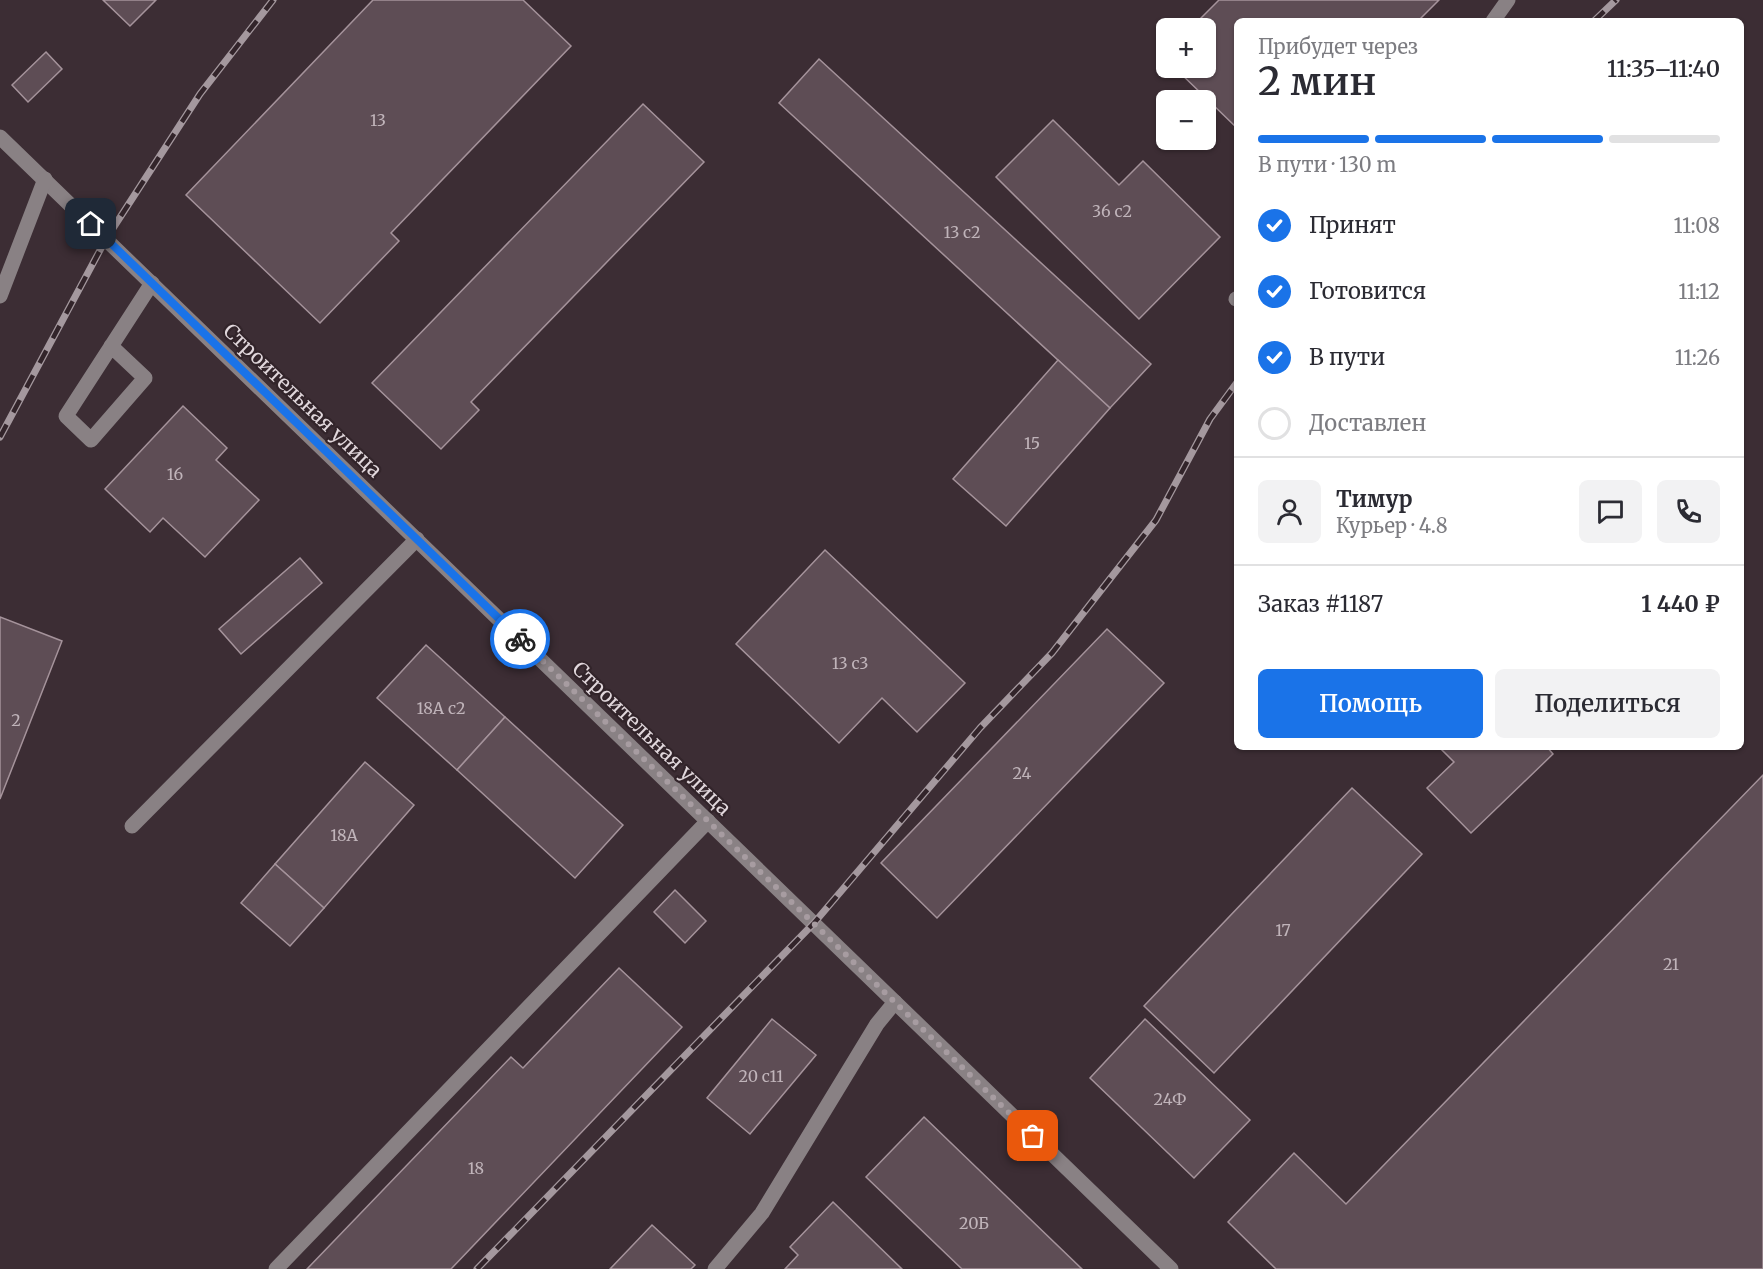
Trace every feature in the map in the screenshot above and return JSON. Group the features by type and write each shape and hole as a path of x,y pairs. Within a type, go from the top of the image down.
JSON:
{"street":[{"path":"1495,18 1508,0"},
{"name":"Строительная улица","path":"0,137 1171,1269"},
{"path":"0,296 45,179"},
{"path":"111,346 145,378 91,440 66,416 111,346 152,283"},
{"path":"132,826 417,539"},
{"path":"276,1269 708,821"},
{"path":"715,1269 762,1213 877,1024 895,1002"}],"building":[{"path":"103,0 156,0 130,26"},
{"path":"373,0 523,0 571,46 391,233 399,241 320,323 186,195"},
{"path":"1219,0 1439,0 1421,18 1234,18 1234,125 1216,108 1216,90 1198,90 1185,78 1216,78 1216,18 1201,18"},
{"path":"46,52 62,69 28,102 12,85"},
{"path":"819,59 1151,364 1110,408 779,103"},
{"path":"643,104 704,162 471,402 479,410 441,449 372,383"},
{"path":"1053,120 1119,185 1143,161 1220,237 1139,319 996,177"},
{"path":"1058,360 1110,408 1006,526 953,479"},
{"path":"183,406 227,448 216,460 259,500 205,557 163,518 150,532 105,489"},
{"path":"825,550 965,683 917,732 882,698 839,743 736,644"},
{"path":"300,558 322,583 241,654 219,629"},
{"path":"0,617 62,641 0,799"},
{"path":"1107,629 1164,683 937,918 881,863"},
{"path":"426,645 505,717 457,770 377,698"},
{"path":"505,717 623,825 575,878 457,770"},
{"path":"1442,750 1550,750 1553,754 1471,833 1427,788 1454,762"},
{"path":"365,762 414,805 324,908 275,864"},
{"path":"1763,775 1763,1269 1276,1269 1228,1222 1294,1153 1346,1204"},
{"path":"1352,788 1422,854 1214,1073 1144,1006"},
{"path":"275,864 324,908 290,946 241,903"},
{"path":"675,890 706,921 685,943 654,912"},
{"path":"619,968 682,1027 451,1269 307,1269 511,1057 523,1068"},
{"path":"772,1019 816,1055 750,1134 707,1098"},
{"path":"1145,1019 1250,1120 1194,1178 1090,1078"},
{"path":"924,1117 1082,1269 962,1269 866,1177"},
{"path":"833,1202 902,1269 785,1269 798,1255 790,1247"},
{"path":"652,1225 695,1265 691,1269 610,1269"}],"railway":[{"path":"0,437 106,239 200,94 273,0"},
{"path":"1597,18 1616,0"},
{"path":"477,1269 814,923 980,728 1052,653 1156,520 1210,419 1234,386"}],"way so far":[{"path":"520,639 1033,1136"}],"route":[{"path":"91,224 520,639"}]}
